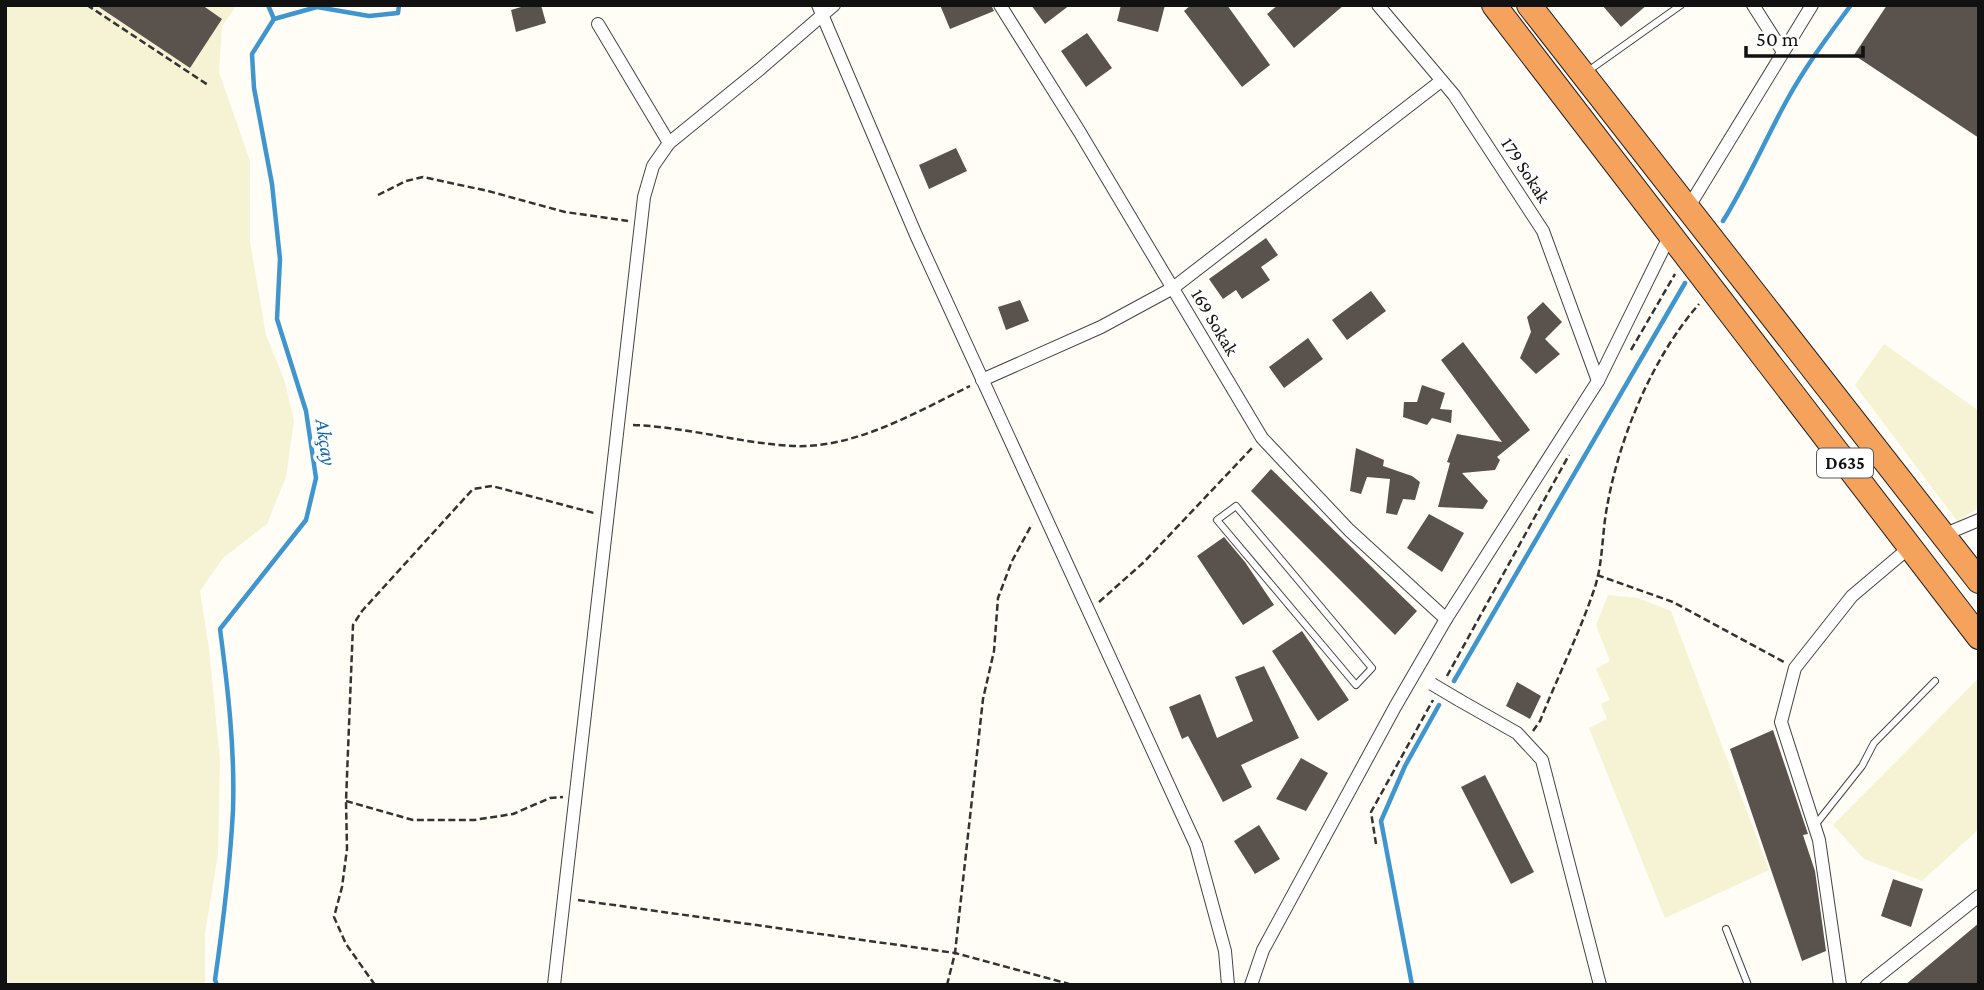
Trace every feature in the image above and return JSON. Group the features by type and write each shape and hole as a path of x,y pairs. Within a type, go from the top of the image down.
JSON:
{"highway":[{"name":"D635","path":"1494,5 1979,637"},
{"name":"D635","path":"1530,5 1979,581"}],"street":[{"path":"554,985 644,197 653,166 669,143 820,10 834,5"},
{"name":"169 Sokak","path":"1000,5 1262,438 1349,530 1446,619"},
{"name":"179 Sokak","path":"1378,5 1454,95 1542,231 1598,382"},
{"path":"1753,5 1783,52"},
{"path":"1688,208 1812,5"},
{"path":"820,10 916,235 1196,845 1225,951 1228,985"},
{"path":"598,24 669,143"},
{"path":"982,380 1101,327 1172,288 1441,81"},
{"path":"1251,985 1263,950 1414,674 1446,619 1598,382 1670,235"},
{"path":"1943,535 1979,520"},
{"path":"1840,985 1819,840 1780,722 1795,668 1852,596 1910,547"},
{"path":"1414,674 1517,733 1542,760 1600,985"},
{"path":"1867,985 1979,896"}],"lane":[{"path":"1583,74 1681,5"},
{"path":"1236,506 1372,668 1356,685 1217,520 1236,506"},
{"path":"1815,826 1863,766 1874,744 1935,681"},
{"path":"1726,929 1748,985"}],"path":[{"path":"87,5 208,85"},
{"path":"378,195 406,181 423,177 565,212 641,223"},
{"path":"1631,349 1678,270"},
{"path":"1525,743 1540,721 1596,584 1607,506 1625,437 1651,378 1684,321 1712,289"},
{"path":"619,424 687,430 763,443 796,446 826,444 853,439 926,408 982,380"},
{"path":"1088,611 1144,562 1262,438"},
{"path":"1376,844 1371,812 1437,688 1571,451"},
{"path":"375,985 346,944 334,917 342,887 347,849 346,801 353,625 362,611 473,489 492,486 589,512 609,513"},
{"path":"947,985 955,953 983,699 994,650 998,598 1027,531 1042,511"},
{"path":"1597,575 1673,602 1795,668"},
{"path":"346,801 413,820 474,820 513,814 550,798 576,795"},
{"path":"565,898 955,953 1073,985"}],"shaded area":[{"path":"5,5 237,5 222,26 219,72 250,161 250,242 266,335 285,382 294,421 286,477 267,524 223,558 200,591 209,649 220,760 218,854 205,934 205,985 5,985"},
{"path":"1884,344 1979,411 1979,507 1958,522 1855,385"},
{"path":"1608,595 1638,598 1671,611 1769,870 1665,918 1589,728 1607,719 1601,704 1610,700 1596,669 1610,661 1596,625"},
{"path":"1979,678 1979,829 1922,881 1864,859 1833,825"}],"building":[{"path":"96,5 202,5 222,19 190,68"},
{"path":"528,5 541,5 546,23 516,32 511,10"},
{"path":"940,5 991,5 994,11 950,29"},
{"path":"1031,5 1070,5 1045,24"},
{"path":"1121,5 1165,5 1158,32 1117,21"},
{"path":"1191,5 1227,5 1270,65 1242,87 1184,11"},
{"path":"1278,5 1344,5 1294,48 1267,14"},
{"path":"1602,5 1647,5 1621,27"},
{"path":"1887,5 1979,5 1979,138 1854,55"},
{"path":"1087,33 1112,68 1086,87 1061,51"},
{"path":"956,148 967,171 929,189 919,165"},
{"path":"1266,238 1278,255 1261,267 1270,280 1242,299 1236,290 1223,299 1209,279"},
{"path":"1371,291 1386,311 1347,340 1332,320"},
{"path":"1020,300 1029,321 1006,330 998,307"},
{"path":"1543,302 1562,322 1545,339 1560,354 1536,374 1520,358 1531,332 1527,317"},
{"path":"1308,338 1323,359 1284,388 1269,367"},
{"path":"1463,342 1530,430 1497,457 1500,460 1495,470 1462,473 1488,501 1483,509 1438,507 1450,463 1447,462 1457,434 1502,442 1441,360"},
{"path":"1422,385 1445,393 1440,409 1452,410 1451,423 1432,418 1427,425 1403,417 1404,402 1417,402"},
{"path":"1356,448 1384,460 1383,466 1412,476 1420,482 1415,500 1403,499 1397,515 1386,513 1390,479 1367,477 1361,494 1350,491"},
{"path":"1271,469 1417,611 1395,635 1251,491"},
{"path":"1429,514 1464,533 1442,572 1407,548"},
{"path":"1224,537 1245,562 1274,605 1243,625 1197,556"},
{"path":"1302,631 1349,700 1318,721 1272,651"},
{"path":"1264,666 1299,738 1241,765 1252,787 1223,802 1188,736 1182,739 1169,707 1200,694 1217,738 1253,721 1235,677"},
{"path":"1517,682 1541,696 1530,719 1506,706"},
{"path":"1773,730 1808,834 1803,835 1815,871 1826,951 1802,961 1730,749"},
{"path":"1301,758 1328,773 1306,811 1276,799"},
{"path":"1485,775 1534,872 1511,884 1461,787"},
{"path":"1259,825 1280,859 1255,874 1234,841"},
{"path":"1893,879 1923,889 1911,927 1881,916"},
{"path":"1979,923 1979,985 1905,985"}],"waterway":[{"path":"268,5 274,19"},
{"name":"Akçay","path":"217,985 215,980 233,810 230,720 220,629 306,520 316,478 306,411 277,319 280,259 272,184 254,88 252,54 274,19 317,7 369,16 398,13 399,5"},
{"path":"1723,221 1794,88 1851,5"},
{"path":"1454,681 1685,283"},
{"path":"1412,985 1381,821 1405,766 1439,705"}]}
